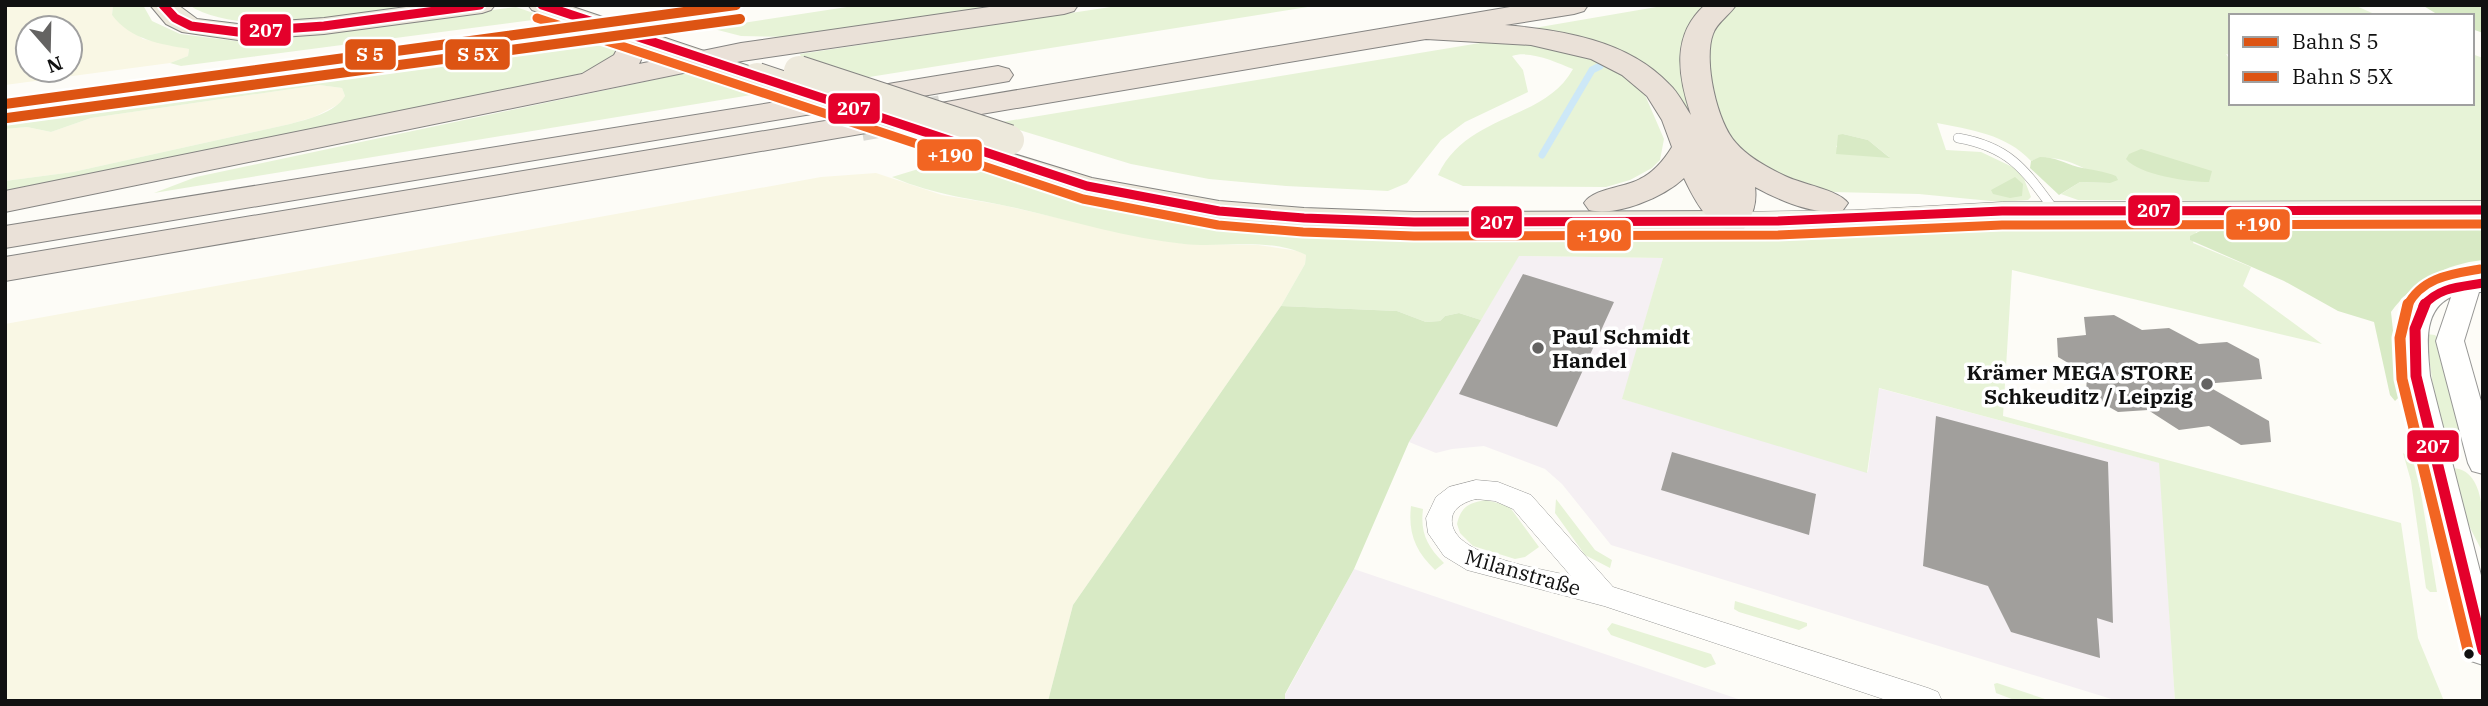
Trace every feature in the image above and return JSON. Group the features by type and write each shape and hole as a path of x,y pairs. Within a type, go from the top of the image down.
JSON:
{"highway":[{"path":"5,202 573,85 699,48 741,52 1064,5"},
{"path":"894,92 1423,18 1574,5"},
{"path":"1722,5 1700,26 1693,42 1693,57 1701,97 1704,189 1728,209"},
{"path":"952,110 1423,18 1555,39 1613,58 1652,82 1677,117 1704,147 1778,187 1831,203"},
{"path":"573,85 614,69 643,46"},
{"path":"5,237 807,106"},
{"path":"5,269 861,125"},
{"path":"1601,203 1630,195 1665,178 1704,147"}],"main road":[{"path":"163,5 175,18 191,26 238,32 324,26 482,5"},
{"path":"541,5 643,46 699,48"},
{"path":"600,5 699,48 757,78 965,148 1087,186 1219,211 1304,218 1413,222 1831,203 2002,211 2483,211"},
{"path":"741,52 1009,140 1147,178 1275,197 1355,201 1601,203 1855,219 2002,211"}],"street":[{"path":"2475,285 2452,321 2450,341 2483,463"},
{"path":"2475,285 2436,293 2421,310 2413,331 2416,376 2483,651"},
{"name":"Milanstraße","path":"1604,594 1522,502 1509,494 1485,488 1462,491 1450,498 1441,509 1438,521 1440,534 1448,546 1460,556 1476,563 1604,594 1928,701"}],"lane":[{"path":"1958,138 1980,141 2000,148 2019,162 2055,211"}],"shaded area":[{"path":"5,5 113,5 112,15 143,39 189,49 188,56 170,63 84,74 84,14 14,14 14,84 5,85"},
{"path":"319,85 342,88 345,96 341,103 314,117 73,172 5,181 5,129 27,127 51,132 91,118"},
{"path":"876,173 942,195 1002,205 1133,235 1185,244 1258,245 1298,251 1306,255 1305,264 1281,306 1073,605 1048,701 5,701 5,324 821,177"},
{"path":"1518,256 1663,258 1623,399 1868,472 1878,388 2160,463 2175,701 2118,701 1611,545 1562,484 1545,469 1484,446 1436,453 1409,442"},
{"path":"1354,569 1744,701 1285,701 1285,695"}],"green space":[{"path":"113,5 143,5 152,21 180,34 236,41 516,7 548,18 181,66 170,63 188,56 189,49 157,43 128,30 112,15"},
{"path":"189,5 426,5 304,22 271,23 239,21 212,15"},
{"path":"860,5 1018,5 795,37 741,36 710,28"},
{"path":"1124,5 1320,5 863,78 802,60 800,54"},
{"path":"1668,5 1709,5 1706,142 1669,88 1522,30"},
{"path":"1736,5 2354,5 2374,14 2229,14 2229,55 2226,54 2229,58 2229,105 2474,105 2474,55 2483,58 2483,202 2078,200 2061,194 2080,182 2110,183 2072,163 2051,158 2031,161 1999,139 1937,123 1946,150 1981,152 2021,171 2031,197 2028,200 2001,202 1919,194 1832,192 1800,187 1773,177 1729,143 1709,88 1706,44 1722,14","holes":["1843,134 1868,140 1889,157 1836,147"]},
{"path":"2422,5 2473,5 2483,8 2483,33 2474,30 2474,14 2437,14"},
{"path":"609,39 618,47 617,54 598,68 568,77 5,196 5,181 73,172 290,124 328,111 345,96 342,88 319,85 91,118 51,132 27,127 5,129 5,121"},
{"path":"1486,42 1557,47 1591,58 1635,82 1645,95 1664,139 1660,160 1652,168 1630,180 1606,187 1463,186 1438,175 1451,155 1467,140 1544,99 1560,86 1573,69 1527,55 1512,56 1523,70 1528,92 1465,122 1441,140 1407,183 1388,191 1209,179 1131,164 996,123"},
{"path":"686,73 751,95 154,193 196,177"},
{"path":"1838,135 1868,140 1890,158 1836,154"},
{"path":"2141,149 2212,171 2209,182 2177,179 2132,165 2126,159 2129,154"},
{"path":"958,157 1049,187 1110,203 1225,224 1310,231 1444,234 1768,233 2045,221 2483,218 2483,224 2219,227 2196,232 2193,243 2251,267 2243,286 2322,344 2012,270 2003,416 2401,523 2418,638 2444,701 2175,701 2159,463 1879,388 1867,473 1622,399 1663,258 1519,256 1481,320 1459,313 1445,316 1440,321 1426,322 1397,311 1281,306 1305,264 1306,255 1277,246 1199,245 1142,238 939,193 892,177"},
{"path":"2040,157 2107,173 2116,176 2118,180 2110,183 2080,182 2059,195 2030,168 2031,161"},
{"path":"2015,177 2023,184 2022,196 2010,198 1993,194 1991,190"},
{"path":"2483,224 2483,260 2456,265 2431,276 2410,291 2391,312 2400,396 2395,401 2390,395 2374,322 2338,311 2284,281 2190,240 2190,236 2206,228 2219,227"},
{"path":"1281,306 1397,311 1426,322 1440,321 1445,316 1459,313 1481,320 1409,442 1354,569 1285,694 1285,701 1048,701 1073,605"},
{"path":"2426,334 2435,335 2439,339 2436,344 2460,429 2454,433 2442,430 2438,425"},
{"path":"2403,453 2416,463 2437,592 2430,592 2426,588 2411,481"},
{"path":"2453,468 2464,471 2478,489 2483,516 2483,553 2464,516"},
{"path":"1556,499 1595,550 1612,560 1610,568 1585,555 1555,513"},
{"path":"1486,500 1509,506 1539,547 1525,557 1515,559 1473,546 1460,533 1457,524 1466,507"},
{"path":"1411,506 1423,509 1426,539 1444,563 1435,570 1422,556 1414,541"},
{"path":"1735,601 1807,623 1807,626 1799,630 1739,612 1734,609"},
{"path":"1612,623 1711,654 1716,664 1705,668 1611,635 1607,629"},
{"path":"1994,684 2051,701 2017,701 1996,693"}],"building":[{"name":"Paul Schmidt Handel","path":"1523,274 1614,302 1557,427 1459,394"},
{"path":"2114,315 2142,330 2169,328 2199,344 2227,342 2259,359 2262,379 2204,384 2269,421 2271,442 2241,445 2209,426 2179,430 2148,410 2118,412 2086,394 2087,374 2058,357 2057,338 2086,335 2084,317"},
{"path":"1936,416 2108,462 2113,623 2097,618 2100,658 2011,632 1988,586 1923,566"},
{"path":"1672,452 1816,494 1809,535 1661,490"}],"waterway":[{"path":"1542,155 1592,70 1600,66"}],"tunnel":[{"path":"861,125 948,110"}],"transit line":[{"name":"207","path":"163,5 175,18 191,26 238,32 324,26 480,5"},
{"name":"207","path":"542,5 1087,186 1219,211 1304,218 1414,222 1778,221 2002,211 2483,210"},
{"path":"5,104 736,5"},
{"name":"+190","path":"537,18 1083,199 1218,225 1303,232 1414,236 1778,235 2002,225 2483,224"},
{"path":"7,118 740,19"},
{"name":"+190","path":"2469,654 2402,379 2400,338 2405,310 2420,288 2444,276 2480,269"},
{"name":"207","path":"2483,283 2450,288 2430,298 2418,317 2414,341 2416,376 2483,650"}],"place":[{"name":"Paul Schmidt Handel","path":"1538,348"},
{"name":"Krämer MEGA STORE Schkeuditz / Leipzig","path":"2207,384"}]}
